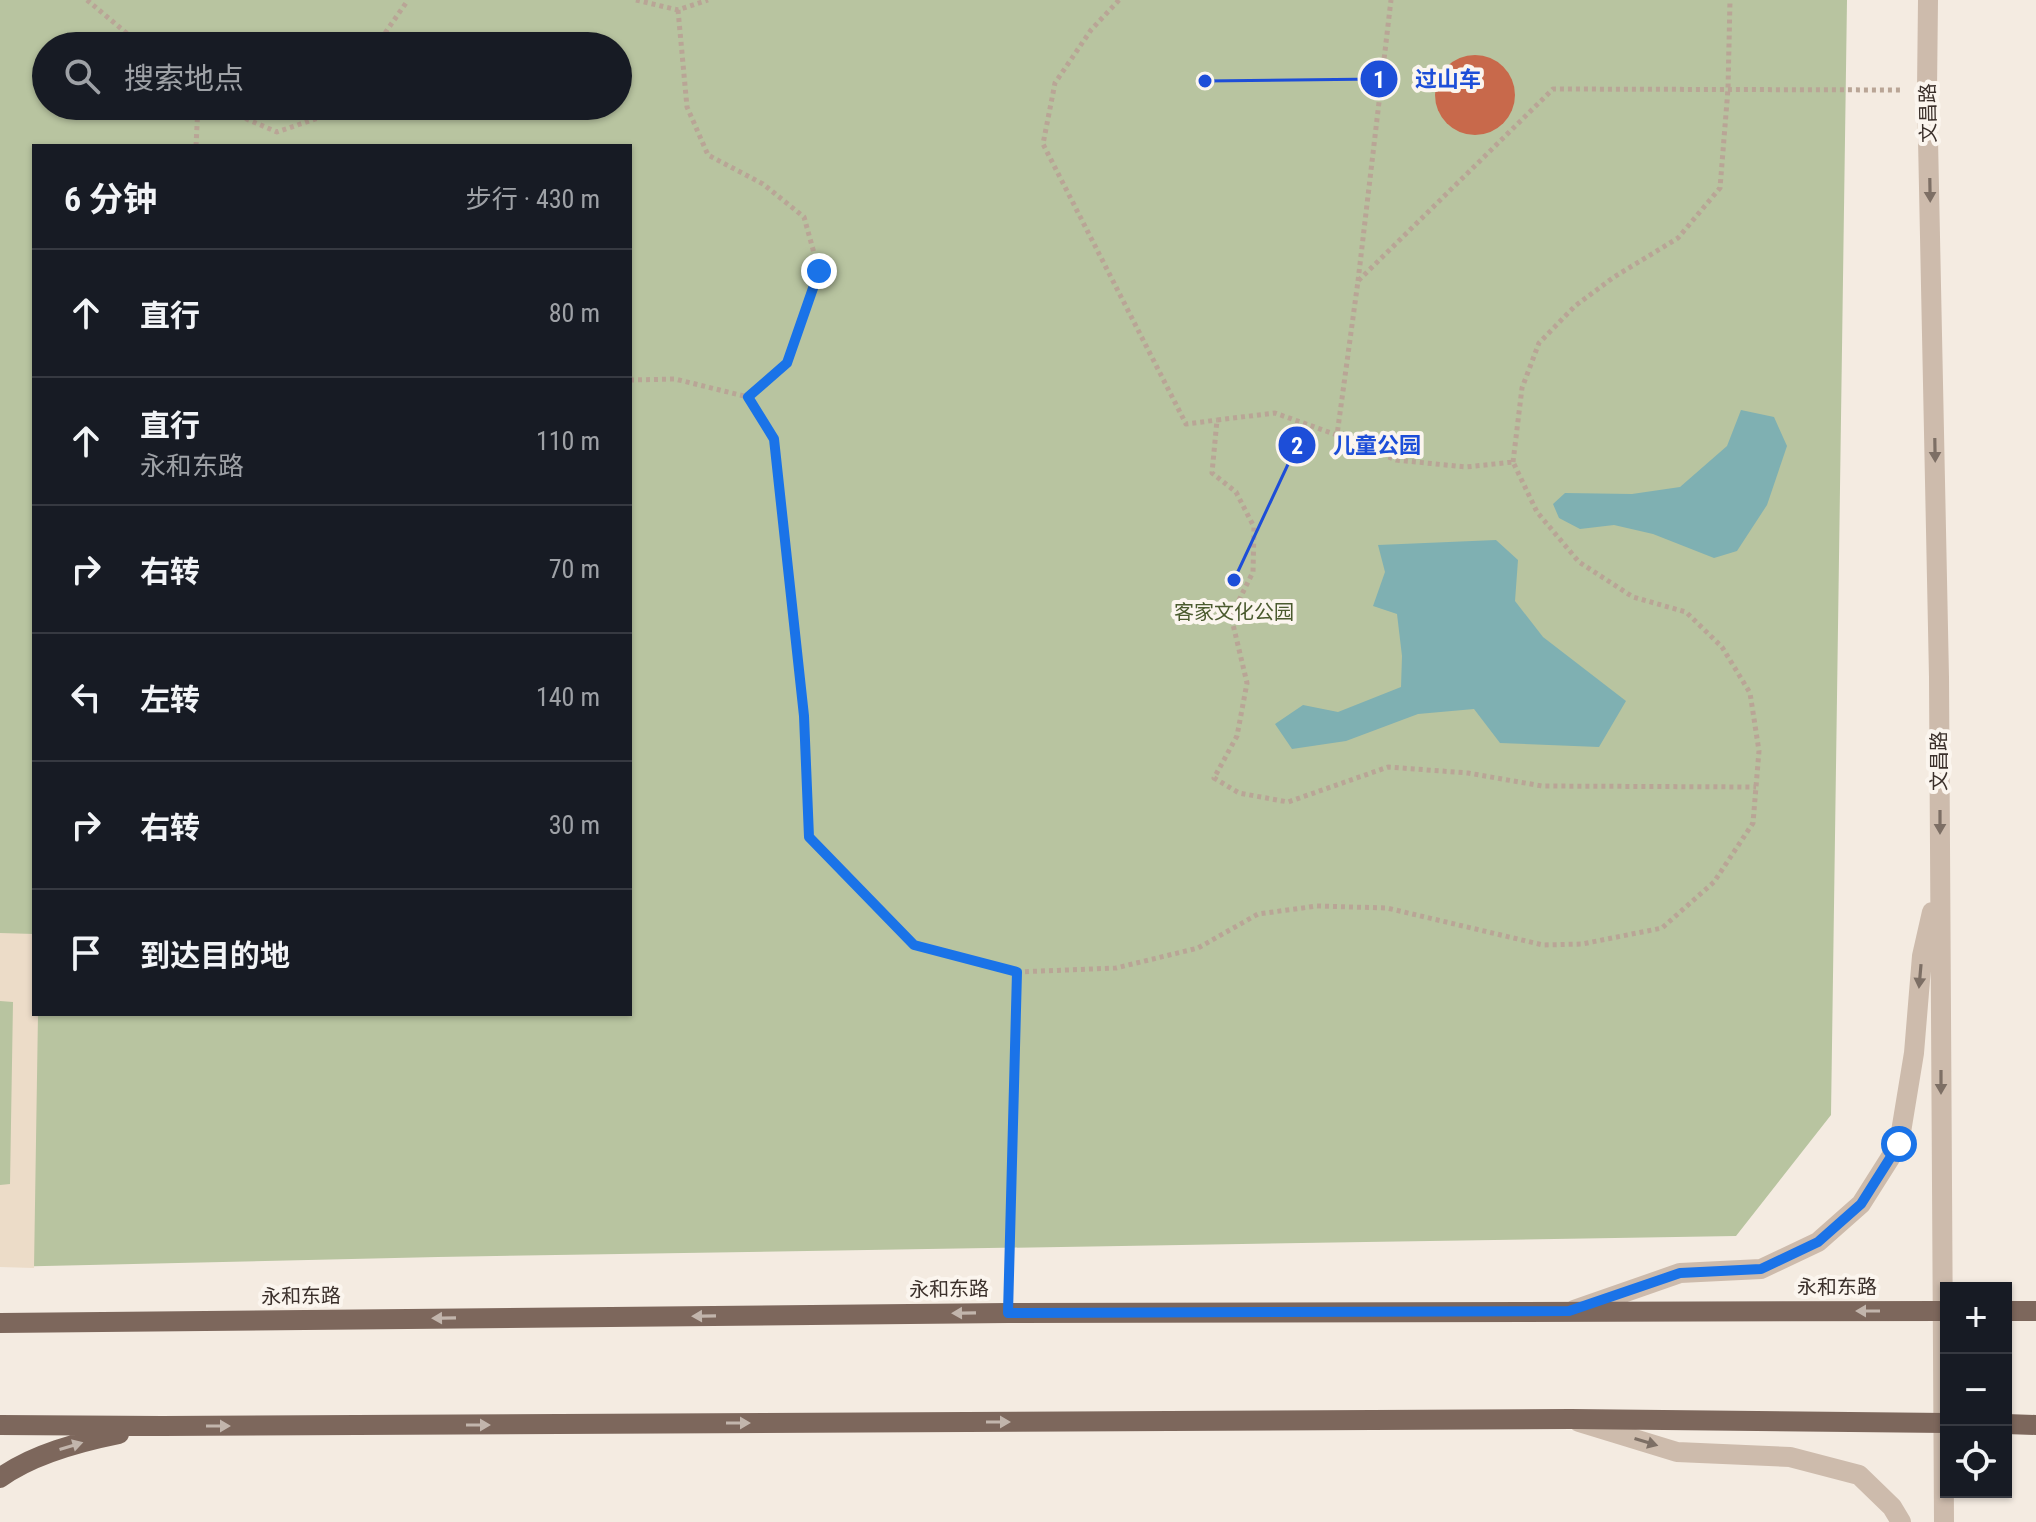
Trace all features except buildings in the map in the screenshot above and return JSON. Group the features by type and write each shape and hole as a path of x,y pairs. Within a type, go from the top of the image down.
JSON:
{"main road":[{"name":"永和东路","path":"0,1323 1008,1313 1940,1311"},
{"path":"2012,1311 2036,1311"},
{"path":"0,1425 1571,1419 1940,1423"},
{"path":"2012,1424 2036,1425"},
{"path":"0,1478 52,1452 96,1439 162,1426"}],"street":[{"name":"文昌路","path":"1928,0 1927,90 1939,677 1944,1282"},
{"path":"1569,1311 1680,1273 1761,1269 1818,1242 1861,1204 1899,1144 1914,1053 1922,956 1940,872"},
{"path":"1571,1419 1677,1452 1790,1457 1859,1475 1892,1507 1901,1522"},
{"name":"文昌路","path":"1944,1426 1944,1522"}],"path":[{"path":"87,0 125,32"},
{"path":"386,32 408,0"},
{"path":"636,0 678,10 708,0"},
{"path":"1119,0 1091,30 1055,83 1043,144 1186,424 1275,413 1396,460 1466,467 1513,462"},
{"path":"1337,435 1391,0"},
{"path":"632,380 675,379 748,397 774,439 804,716 809,837 914,945 1017,972 1116,968 1198,948 1258,914 1317,906 1387,908 1543,945 1582,944 1662,928 1714,882 1753,823 1759,751 1750,693 1722,647 1686,612 1633,597 1579,562 1537,512 1513,462 1522,388 1539,343 1575,306 1614,277 1678,238 1720,188 1728,89 1730,0"},
{"path":"678,10 687,107 708,155 763,184 804,217 819,271 787,363 748,397"},
{"path":"1358,281 1553,89 1927,90"},
{"path":"196,144 197,120"},
{"path":"249,120 277,132 312,120"},
{"path":"1217,420 1212,473 1236,492 1254,527 1253,572 1231,616 1247,683 1237,736 1214,778 1239,793 1288,802 1388,767 1468,773 1542,786 1756,787"},
{"path":"1008,1313 1017,972"}],"green space":[{"name":"客家文化公园","path":"0,0 1847,0 1831,1115 1736,1236 0,1267"}],"shaded area":[{"path":"0,933 32,934 32,1016 38,1016 34,1268 0,1267 0,1185 10,1184 13,1002 0,1001"}],"water":[{"path":"1741,410 1774,417 1787,446 1767,505 1737,551 1714,558 1653,534 1614,525 1580,529 1559,518 1553,504 1565,493 1632,494 1680,487 1727,446"},
{"path":"1496,540 1518,560 1515,601 1543,637 1626,701 1599,747 1500,743 1474,709 1418,714 1346,741 1292,749 1275,724 1303,705 1338,712 1401,687 1402,656 1397,614 1373,606 1385,572 1378,545"}],"place":[{"name":"过山车","path":"1205,81"},
{"name":"儿童公园","path":"1234,580"}],"route":[{"path":"819,271 787,363 748,397 774,439 804,716 809,837 914,945 1017,972 1008,1313 1569,1311 1680,1273 1761,1269 1818,1242 1861,1204 1899,1144"}]}
